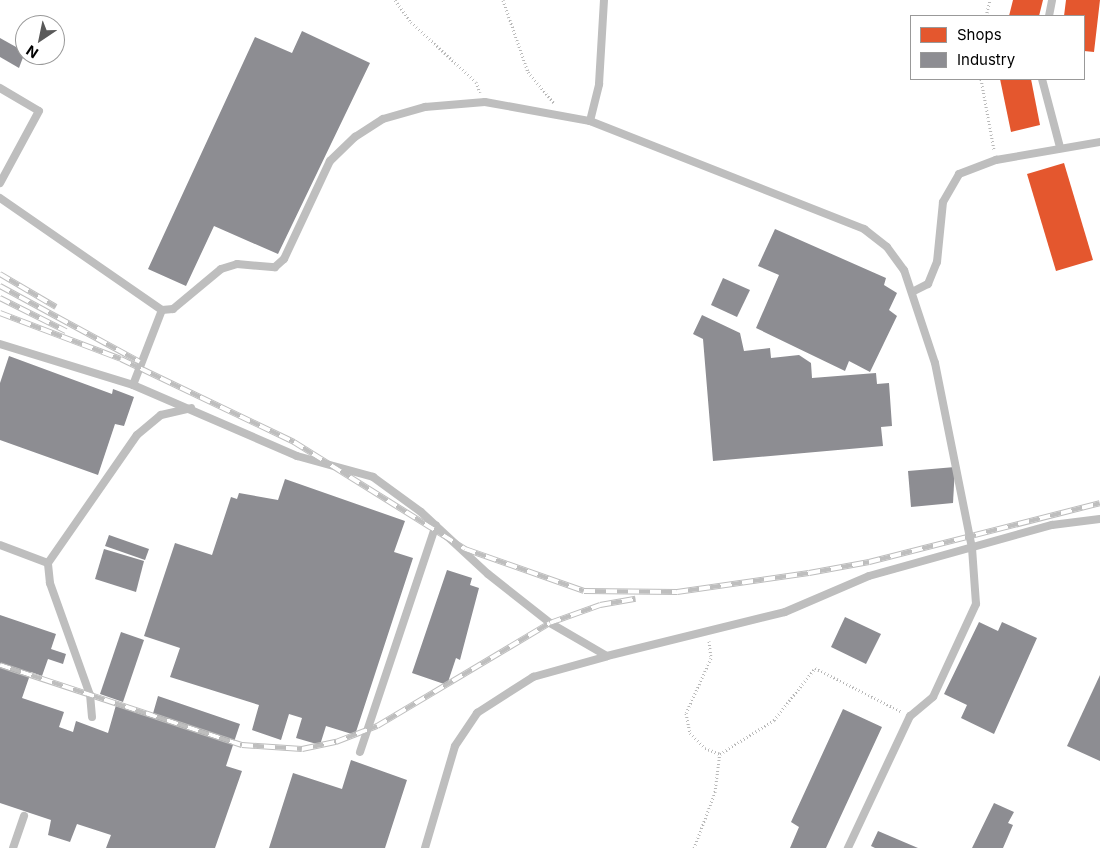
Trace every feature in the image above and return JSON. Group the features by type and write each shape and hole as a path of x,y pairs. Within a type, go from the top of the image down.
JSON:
{"lane":[{"path":"590,121 599,84 604,0"},
{"path":"1049,15 1052,0"},
{"path":"1042,80 1060,147"},
{"path":"0,88 39,111 0,183"},
{"path":"162,310 181,304 221,269 237,264 275,267 284,259 330,161 376,123 425,107 484,102 590,121 864,229 887,247 904,270 935,363 972,548 976,604 933,697 910,716 848,848"},
{"path":"912,292 928,284 937,262 943,202 951,181 969,168 996,160 1060,147 1100,142"},
{"path":"0,198 162,310"},
{"path":"133,385 162,310"},
{"path":"0,344 133,385 191,408 297,456 373,477 436,525 546,620 607,656"},
{"path":"92,717 90,695 50,583 48,563 138,435 160,415 191,408"},
{"path":"425,848 455,746 477,713 533,677 607,656 708,635 785,612 869,576 1052,525 1100,519"},
{"path":"360,752 436,525"},
{"path":"0,545 48,563"},
{"path":"24,816 14,846 24,848"}],"path":[{"path":"395,0 440,52 476,82 484,102"},
{"path":"503,0 528,72 566,117"},
{"path":"986,15 990,0"},
{"path":"981,80 996,160"},
{"path":"708,635 711,658 686,713 690,733 705,748 720,754"},
{"path":"720,754 774,720 815,668 910,716"},
{"path":"694,848 715,792 720,754"}],"building: Shops":[{"path":"1013,0 1043,0 1039,15 1009,15"},
{"path":"1066,0 1100,0 1094,52 1085,51 1085,15 1064,15"},
{"path":"1000,80 1031,80 1040,125 1011,132"},
{"path":"1064,163 1093,260 1056,271 1027,174"}],"building: Industry":[{"path":"302,31 370,63 278,254 214,226 186,286 148,269 255,37 292,53"},
{"path":"0,38 15,46 15,65 20,65 19,68 0,57"},
{"path":"775,229 886,278 884,285 897,293 889,310 897,316 870,372 849,361 845,371 756,328 779,275 758,266"},
{"path":"723,278 750,290 737,317 711,305"},
{"path":"702,315 740,333 744,351 770,348 771,358 799,355 811,363 812,378 876,373 877,384 889,383 892,426 881,427 883,446 713,461 703,339 693,334"},
{"path":"9,356 112,394 113,389 134,397 124,426 115,424 98,475 0,440 0,383"},
{"path":"955,467 953,503 911,507 908,471"},
{"path":"285,479 405,521 394,552 413,558 355,735 326,726 320,745 296,738 302,718 289,714 281,740 252,730 259,705 170,677 180,648 144,636 175,543 212,555 231,497 237,499 239,493 278,500"},
{"path":"109,535 149,549 145,560 105,546"},
{"path":"104,549 144,561 136,592 95,579"},
{"path":"447,570 472,578 470,585 479,588 460,660 456,658 447,685 412,673"},
{"path":"0,615 56,634 51,649 66,654 63,664 48,659 42,676 31,672 22,698 64,712 59,727 73,732 76,721 108,733 116,705 152,717 158,696 240,724 226,766 242,771 215,848 106,848 111,835 77,824 70,842 48,835 51,820 0,803"},
{"path":"845,617 881,634 866,664 831,647"},
{"path":"979,622 998,631 1002,622 1037,638 994,734 961,718 967,705 944,694"},
{"path":"121,632 144,640 123,702 100,694"},
{"path":"1100,675 1100,761 1067,746"},
{"path":"843,709 882,727 826,848 790,848 799,827 791,822"},
{"path":"351,760 407,780 385,848 269,848 293,773 342,789"},
{"path":"994,803 1014,812 1008,823 1013,825 1003,848 972,848"},
{"path":"878,831 918,848 875,848 871,846"}],"railway":[{"path":"0,274 56,307"},
{"path":"0,286 140,362"},
{"path":"0,298 66,331"},
{"path":"0,313 121,359 294,442 465,549 584,591 677,592 809,573 869,562 1100,503"},
{"path":"0,665 242,745 302,749 336,742 377,726 550,623 600,605 635,599"}]}
